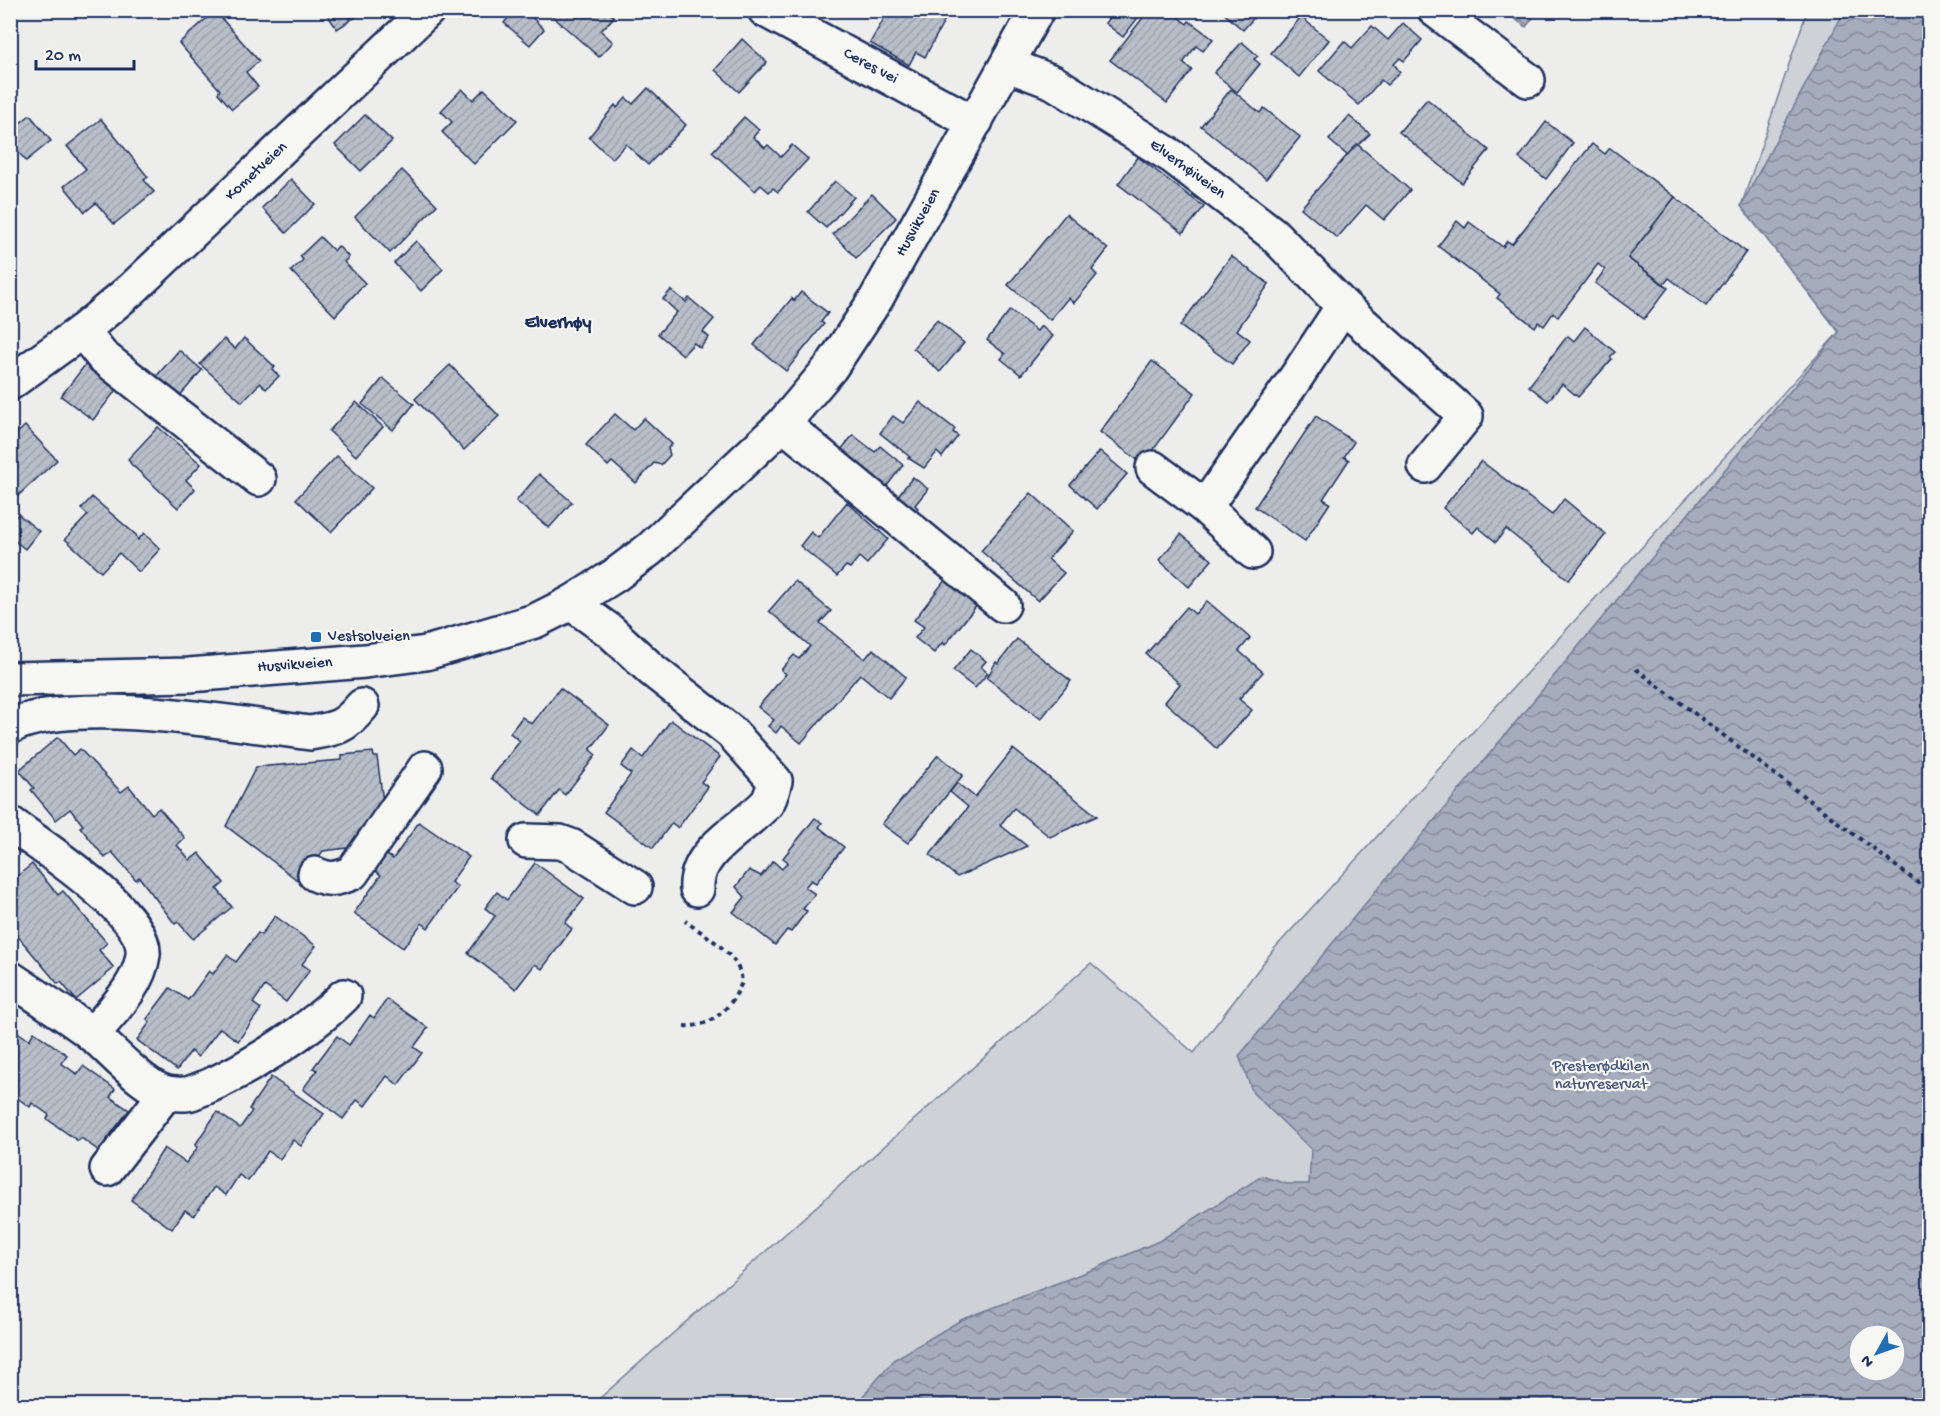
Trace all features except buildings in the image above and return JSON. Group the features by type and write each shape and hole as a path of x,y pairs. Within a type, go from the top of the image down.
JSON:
{"street":[{"name":"Kometveien","path":"10,382 82,331 142,280 428,10"},
{"name":"Ceres vei","path":"765,10 967,119 976,120"},
{"name":"Husvikveien","path":"10,679 189,675 375,660 426,653 465,643 535,621 571,603 650,549 783,424 831,367 876,298 1037,10"},
{"path":"1435,10 1528,80"},
{"name":"Elverhøiveien","path":"1008,64 1053,82 1173,157 1273,234 1343,306 1466,416 1425,466"},
{"path":"1204,507 1298,376 1343,306"},
{"path":"82,331 102,356 259,479"},
{"path":"783,424 1003,605"},
{"path":"1153,468 1204,507 1253,552"},
{"path":"571,603 610,631 652,670 731,732 775,781 769,801 707,857 696,876 698,889"},
{"path":"10,727 32,719 58,715 112,713 165,715 309,733 332,729 349,722 362,706"},
{"path":"315,873 325,879 337,879 352,873 425,768"},
{"path":"10,823 98,888 126,916 142,941 143,954 138,974 92,1035"},
{"path":"526,841 560,842 572,846 635,887"},
{"path":"10,978 92,1035 144,1080 166,1093 188,1094 225,1077 324,1017 344,996"},
{"path":"107,1168 166,1093"}],"path":[{"path":"1636,669 1929,892"},
{"path":"680,918 720,947 737,964 742,982 731,1005 721,1014 702,1024 684,1026"}],"green space":[{"name":"Presterødkilen naturreservat","path":"1807,11 1929,11 1929,1405 591,1406 1091,963 1194,1053 1274,949 1839,332 1741,206"}],"water":[{"path":"1504,10 1538,11 1526,27"},
{"name":"Presterødkilen naturreservat","path":"1845,10 1929,11 1929,1405 855,1405 895,1359 961,1320 1094,1269 1159,1241 1262,1176 1287,1184 1309,1184 1311,1149 1253,1093 1239,1056 1839,332 1741,206"}],"place":[{"name":"Vestsolveien","path":"316,637"}],"district":[{"name":"Elverhøy","path":"558,323"}]}
